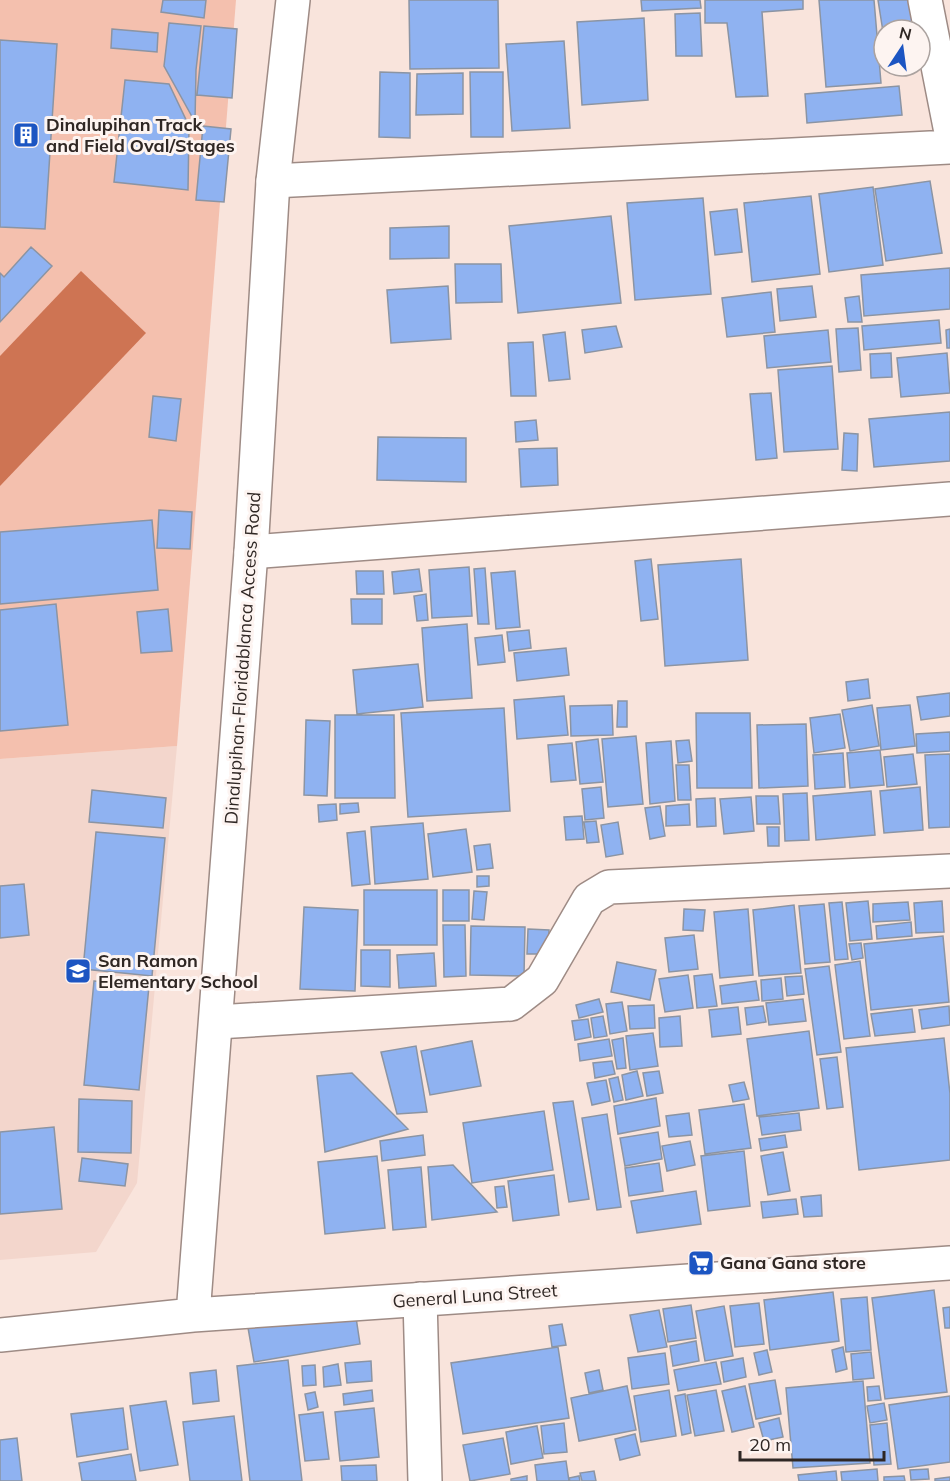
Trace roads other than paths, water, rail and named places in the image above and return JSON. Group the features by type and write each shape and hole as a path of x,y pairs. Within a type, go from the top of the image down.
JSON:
{"street":[{"name":"Dinalupihan-Floridablanca Access Road","path":"193,1316 218,1022 251,552 273,182 293,0"},
{"path":"925,0 950,127"},
{"path":"273,182 950,147"},
{"path":"251,552 950,499"},
{"path":"218,1022 511,1004 542,980 589,899 609,887 950,871"},
{"name":"General Luna Street","path":"0,1335 193,1316 950,1263"},
{"path":"420,1299 425,1481"}],"place":[{"name":"Dinalupihan Track and Field Oval/Stages","path":"26,135"},
{"name":"San Ramon Elementary School","path":"78,971"},
{"name":"Gana Gana store","path":"701,1263"}]}
